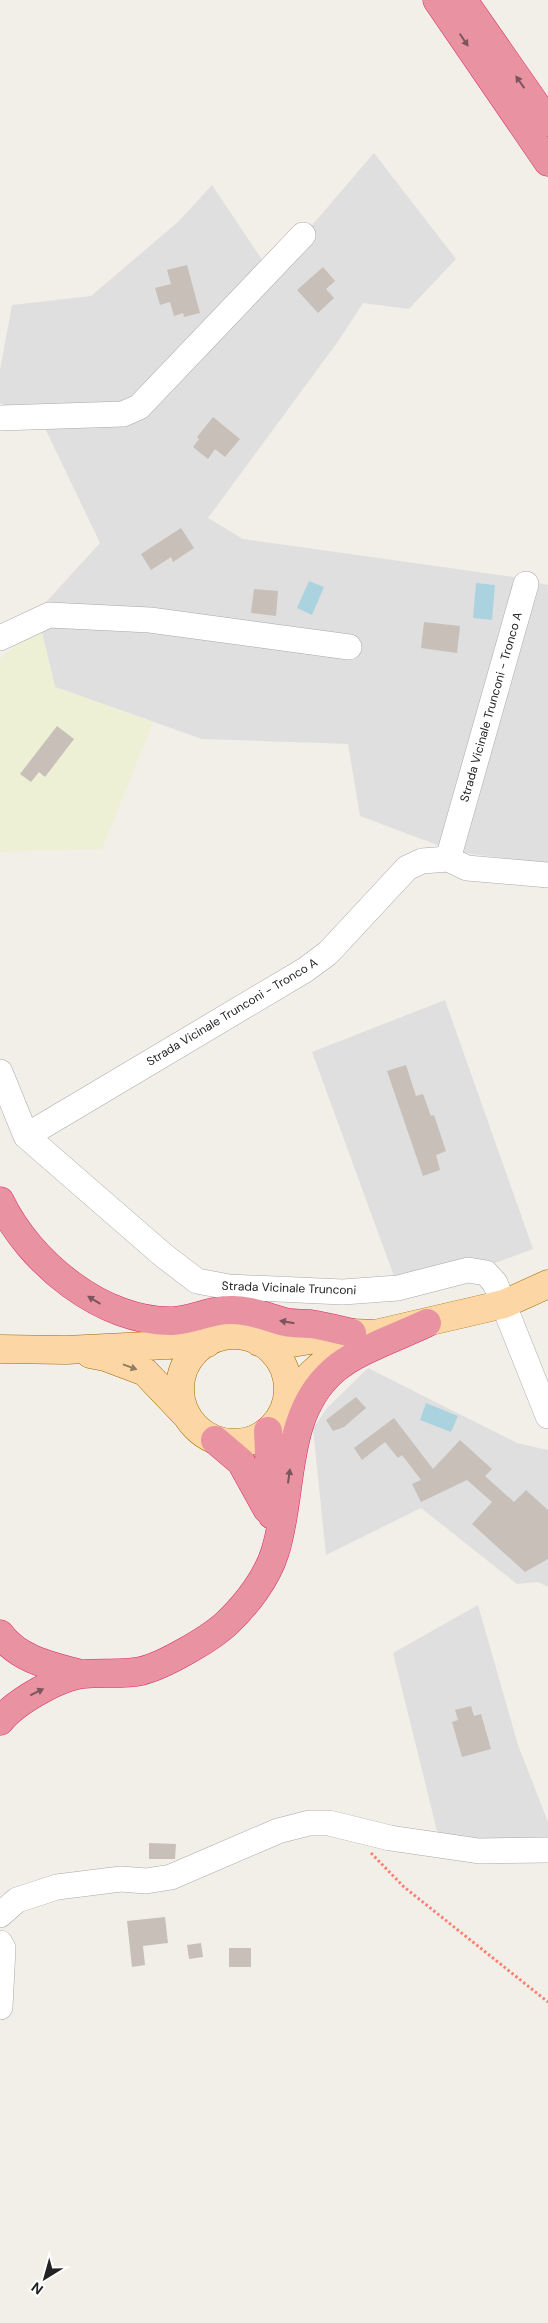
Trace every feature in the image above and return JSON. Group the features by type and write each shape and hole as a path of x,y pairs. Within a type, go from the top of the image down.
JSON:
{"highway":[{"path":"437,0 548,162"},
{"path":"463,0 548,122"},
{"path":"0,1201 10,1222 48,1265 76,1288 102,1304 139,1319 172,1321 192,1319 218,1310 246,1311 286,1322 310,1324 364,1334"},
{"path":"0,1721 33,1693 81,1674 141,1671 185,1652 226,1624 256,1589 275,1554 283,1523 294,1439 311,1399 333,1370 364,1352 427,1322"},
{"path":"256,1589 272,1520 268,1432"},
{"path":"215,1440 241,1462 263,1498 272,1520"},
{"path":"0,1634 5,1641 33,1660 81,1674"}],"main road":[{"path":"0,1349 66,1350 207,1343 233,1336 259,1342 286,1344 364,1334 427,1322 504,1304 548,1284"},
{"path":"66,1350 105,1357 145,1372 196,1427 215,1440 242,1442 258,1438 268,1432 279,1419 286,1404 302,1383 328,1358 364,1334"},
{"path":"259,1342 275,1355 282,1366 288,1384 286,1404"},
{"path":"188,1418 182,1401 180,1383 189,1360 207,1343"}],"street":[{"path":"0,418 123,414 139,407 303,235"},
{"name":"Strada Vicinale Trunconi - Tronco A","path":"26,1136 305,970 328,953 407,868 422,861 448,858 526,584"},
{"path":"0,638 49,615 150,620 349,646"},
{"path":"448,858 467,868 548,875"},
{"name":"Strada Vicinale Trunconi","path":"0,1072 26,1136 163,1255 197,1281 229,1287 343,1292 398,1288 468,1270 486,1273 496,1283 504,1304"},
{"path":"504,1304 548,1416"},
{"path":"0,1915 17,1900 57,1887 121,1878 146,1881 171,1878 278,1831 308,1823 328,1823 366,1833 479,1851 548,1850"},
{"path":"0,1944 3,1948 0,2007"}],"path":[{"path":"366,1833 372,1856 404,1887 548,2002"}],"shaded area":[{"path":"374,153 456,259 409,309 363,303 339,340 208,518 243,539 513,577 548,585 548,864 456,852 360,816 348,744 202,739 55,687 37,612 100,543 44,426 0,403 0,370 12,305 91,296 178,222 212,185 271,273"},
{"path":"445,1000 533,1249 402,1298 312,1052"},
{"path":"368,1368 517,1443 548,1450 548,1587 538,1582 517,1584 421,1508 326,1555 313,1429 327,1408"},
{"path":"478,1605 518,1745 548,1822 548,1844 440,1843 393,1653"}],"green space":[{"path":"40,624 55,687 153,722 102,849 0,852 0,659"}],"water":[{"path":"309,581 324,587 312,615 297,608"},
{"path":"476,583 495,585 492,620 473,618"},
{"path":"426,1403 458,1416 451,1432 420,1420"}],"building":[{"path":"187,265 200,313 184,317 183,313 174,316 170,302 160,305 155,288 171,284 167,270"},
{"path":"323,267 335,281 326,289 334,298 318,313 297,290"},
{"path":"213,417 240,439 225,457 215,449 208,459 193,447 199,439 197,437"},
{"path":"181,528 194,548 173,562 171,557 151,570 141,554"},
{"path":"254,589 278,591 276,616 251,613"},
{"path":"424,622 460,626 457,653 421,648"},
{"path":"57,726 74,739 45,777 39,772 31,782 20,774"},
{"path":"406,1065 416,1096 423,1094 431,1116 434,1115 446,1151 436,1155 440,1170 423,1176 387,1071"},
{"path":"356,1397 366,1408 344,1427 333,1431 326,1420"},
{"path":"394,1418 433,1469 460,1440 492,1469 485,1476 514,1502 526,1490 548,1510 548,1559 525,1572 472,1524 492,1502 467,1480 421,1502 412,1484 421,1480 402,1455 398,1458 385,1442 362,1460 354,1448"},
{"path":"471,1706 474,1716 481,1714 491,1749 462,1757 452,1722 458,1720 455,1710"},
{"path":"149,1843 176,1844 175,1859 149,1859"},
{"path":"165,1917 168,1943 143,1946 145,1965 132,1967 127,1921"},
{"path":"201,1943 203,1957 189,1959 187,1945"},
{"path":"229,1948 251,1948 251,1967 229,1967"}]}
